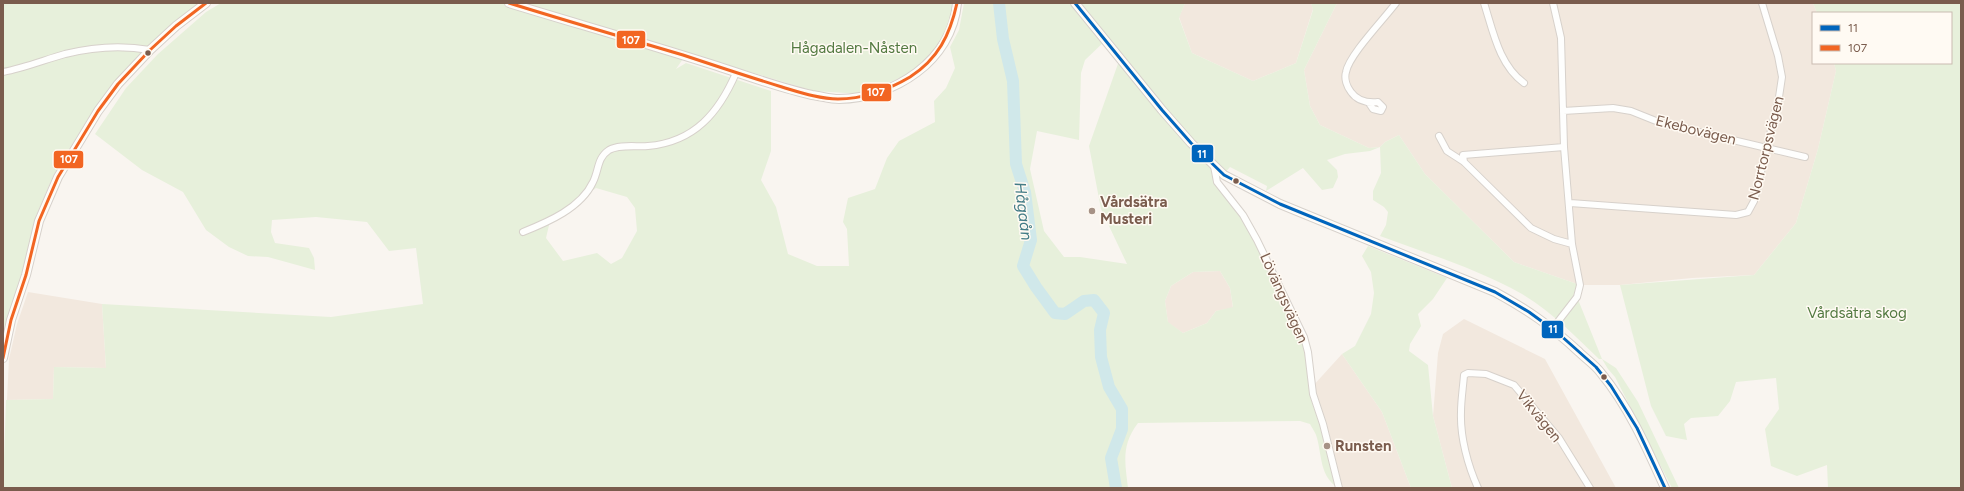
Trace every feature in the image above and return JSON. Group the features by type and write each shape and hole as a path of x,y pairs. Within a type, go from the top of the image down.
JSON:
{"street":[{"path":"3,358 39,221 58,177 98,111 118,84 150,50 176,26 206,3"},
{"path":"509,3 736,73 804,93 830,98 858,97 900,83 931,61 952,28 957,3"},
{"path":"1075,3 1162,110 1224,175 1280,204 1495,292 1524,308 1553,328 1601,372 1636,428 1665,488"},
{"path":"1368,103 1353,96 1347,87 1345,74 1350,60 1396,3"},
{"path":"1484,3 1503,60 1515,77 1524,83"},
{"path":"1553,3 1561,38 1564,147 1570,203 1572,244 1580,285 1577,297 1553,328"},
{"name":"Norrtorpsvägen","path":"1570,203 1742,215 1748,212 1751,208 1782,77 1778,56 1762,3"},
{"path":"3,72 67,54 115,46 150,50"},
{"path":"523,232 550,221 587,193 593,182 600,158 610,149 650,146 669,141 688,134 704,123 716,110 727,93 736,73"},
{"name":"Ekebovägen","path":"1563,111 1613,108 1631,110 1661,124 1805,157"},
{"path":"1439,136 1447,151 1464,162 1531,228 1554,239 1572,244"},
{"path":"1464,162 1463,155 1564,147"},
{"name":"Lövängsvägen","path":"1214,166 1217,182 1242,215 1257,240 1304,337 1308,352 1313,394 1323,424 1339,488"},
{"name":"Vikvägen","path":"1478,488 1472,473 1462,432 1461,414 1464,375 1468,373 1486,374 1514,385 1560,438 1590,488"}],"shaded area":[{"path":"1185,3 1311,3 1313,9 1296,63 1253,81 1192,53 1179,17"},
{"path":"1337,3 1813,3 1817,12 1812,12 1812,64 1834,64 1836,71 1818,149 1796,223 1754,275 1692,278 1620,285 1580,285 1514,262 1425,174 1399,135 1385,142 1380,147 1369,148 1320,125 1310,106 1304,70"},
{"path":"1220,271 1230,288 1233,308 1216,311 1207,323 1183,333 1168,323 1165,301 1171,286 1193,272"},
{"path":"28,292 102,304 106,368 54,367 53,399 7,400 9,359 17,324"},
{"path":"1464,319 1545,359 1616,488 1452,488 1433,416 1438,353 1443,334"},
{"path":"1342,354 1382,412 1411,488 1339,488 1312,387"}],"green space":[{"path":"3,3 199,3 170,25 113,87 87,120 53,176 36,216 21,276 3,335"},
{"name":"Hågadalen-Nåsten","path":"221,3 952,3 950,28 937,50 907,75 861,94 814,91 687,53 676,69 686,63 771,91 771,151 761,180 776,207 788,254 817,266 849,266 847,229 843,222 848,198 875,189 887,158 899,141 935,122 934,101 946,88 955,68 950,47 959,30 964,3 1185,3 1179,18 1192,53 1253,81 1296,63 1313,10 1311,3 1337,3 1304,70 1310,106 1320,125 1369,148 1380,147 1370,151 1345,154 1327,160 1337,170 1338,177 1333,188 1322,190 1303,168 1266,191 1267,186 1230,167 1217,182 1243,215 1304,337 1312,387 1338,488 1332,483 1325,472 1316,434 1310,424 1300,421 1138,423 1129,439 1127,447 1125,462 1128,488 3,488 6,400 53,399 54,367 106,368 102,304 331,317 423,304 416,248 389,251 367,222 316,217 272,220 271,232 275,243 309,248 314,258 315,270 268,257 248,256 229,247 206,230 183,192 142,170 95,134 126,88 158,54 206,12","holes":["1106,40 1120,58 1089,146 1101,209 1127,264 1080,257 1064,257 1044,231 1030,169 1037,131 1079,140 1081,73 1085,60","596,188 627,197 635,208 637,231 622,258 611,264 597,253 563,261 546,238 550,221","1220,271 1230,288 1233,307 1216,311 1207,323 1183,333 1168,322 1165,301 1171,286 1193,272"]},
{"name":"Vårdsätra skog","path":"1813,3 1961,3 1961,488 1828,488 1827,465 1797,476 1771,466 1765,429 1779,409 1776,378 1736,382 1730,401 1718,416 1691,418 1684,424 1687,440 1666,436 1651,406 1620,285 1754,275 1796,223 1818,149 1836,71 1834,64 1952,64 1952,12 1817,12"},
{"path":"1399,135 1425,174 1514,262 1580,285 1577,297 1602,359 1599,359 1553,316 1522,294 1470,269 1380,236 1386,225 1388,212 1384,207 1373,200 1373,191 1381,173 1380,147 1385,142"},
{"path":"1368,246 1447,278 1433,299 1418,314 1421,326 1410,344 1409,351 1428,365 1433,416 1452,488 1411,488 1382,412 1342,354 1355,346 1371,314 1374,293 1371,272 1362,256"},
{"path":"1602,359 1616,368 1638,402 1679,488 1672,488 1615,377"}],"waterway":[{"name":"Hågaån","path":"999,3 1003,39 1013,81 1016,164 1025,192 1031,240 1023,266 1055,313 1065,314 1084,301 1094,300 1104,313 1100,330 1101,357 1109,387 1122,409 1122,429 1111,458 1116,488"}],"transit line":[{"name":"107","path":"3,358 11,320 26,275 39,221 58,177 98,111 118,84 150,50 176,26 206,3"},
{"name":"107","path":"509,3 683,55 795,91 816,97 831,99 847,99 875,93 902,82 920,70 935,54 946,36 951,26 957,3"},
{"name":"11","path":"1075,3 1162,110 1191,143 1224,175 1280,204 1495,292 1529,312 1559,334 1596,367 1611,386 1637,428 1665,488"}],"place":[{"name":"Vårdsätra Musteri","path":"1092,211"},
{"name":"Runsten","path":"1327,446"}]}
